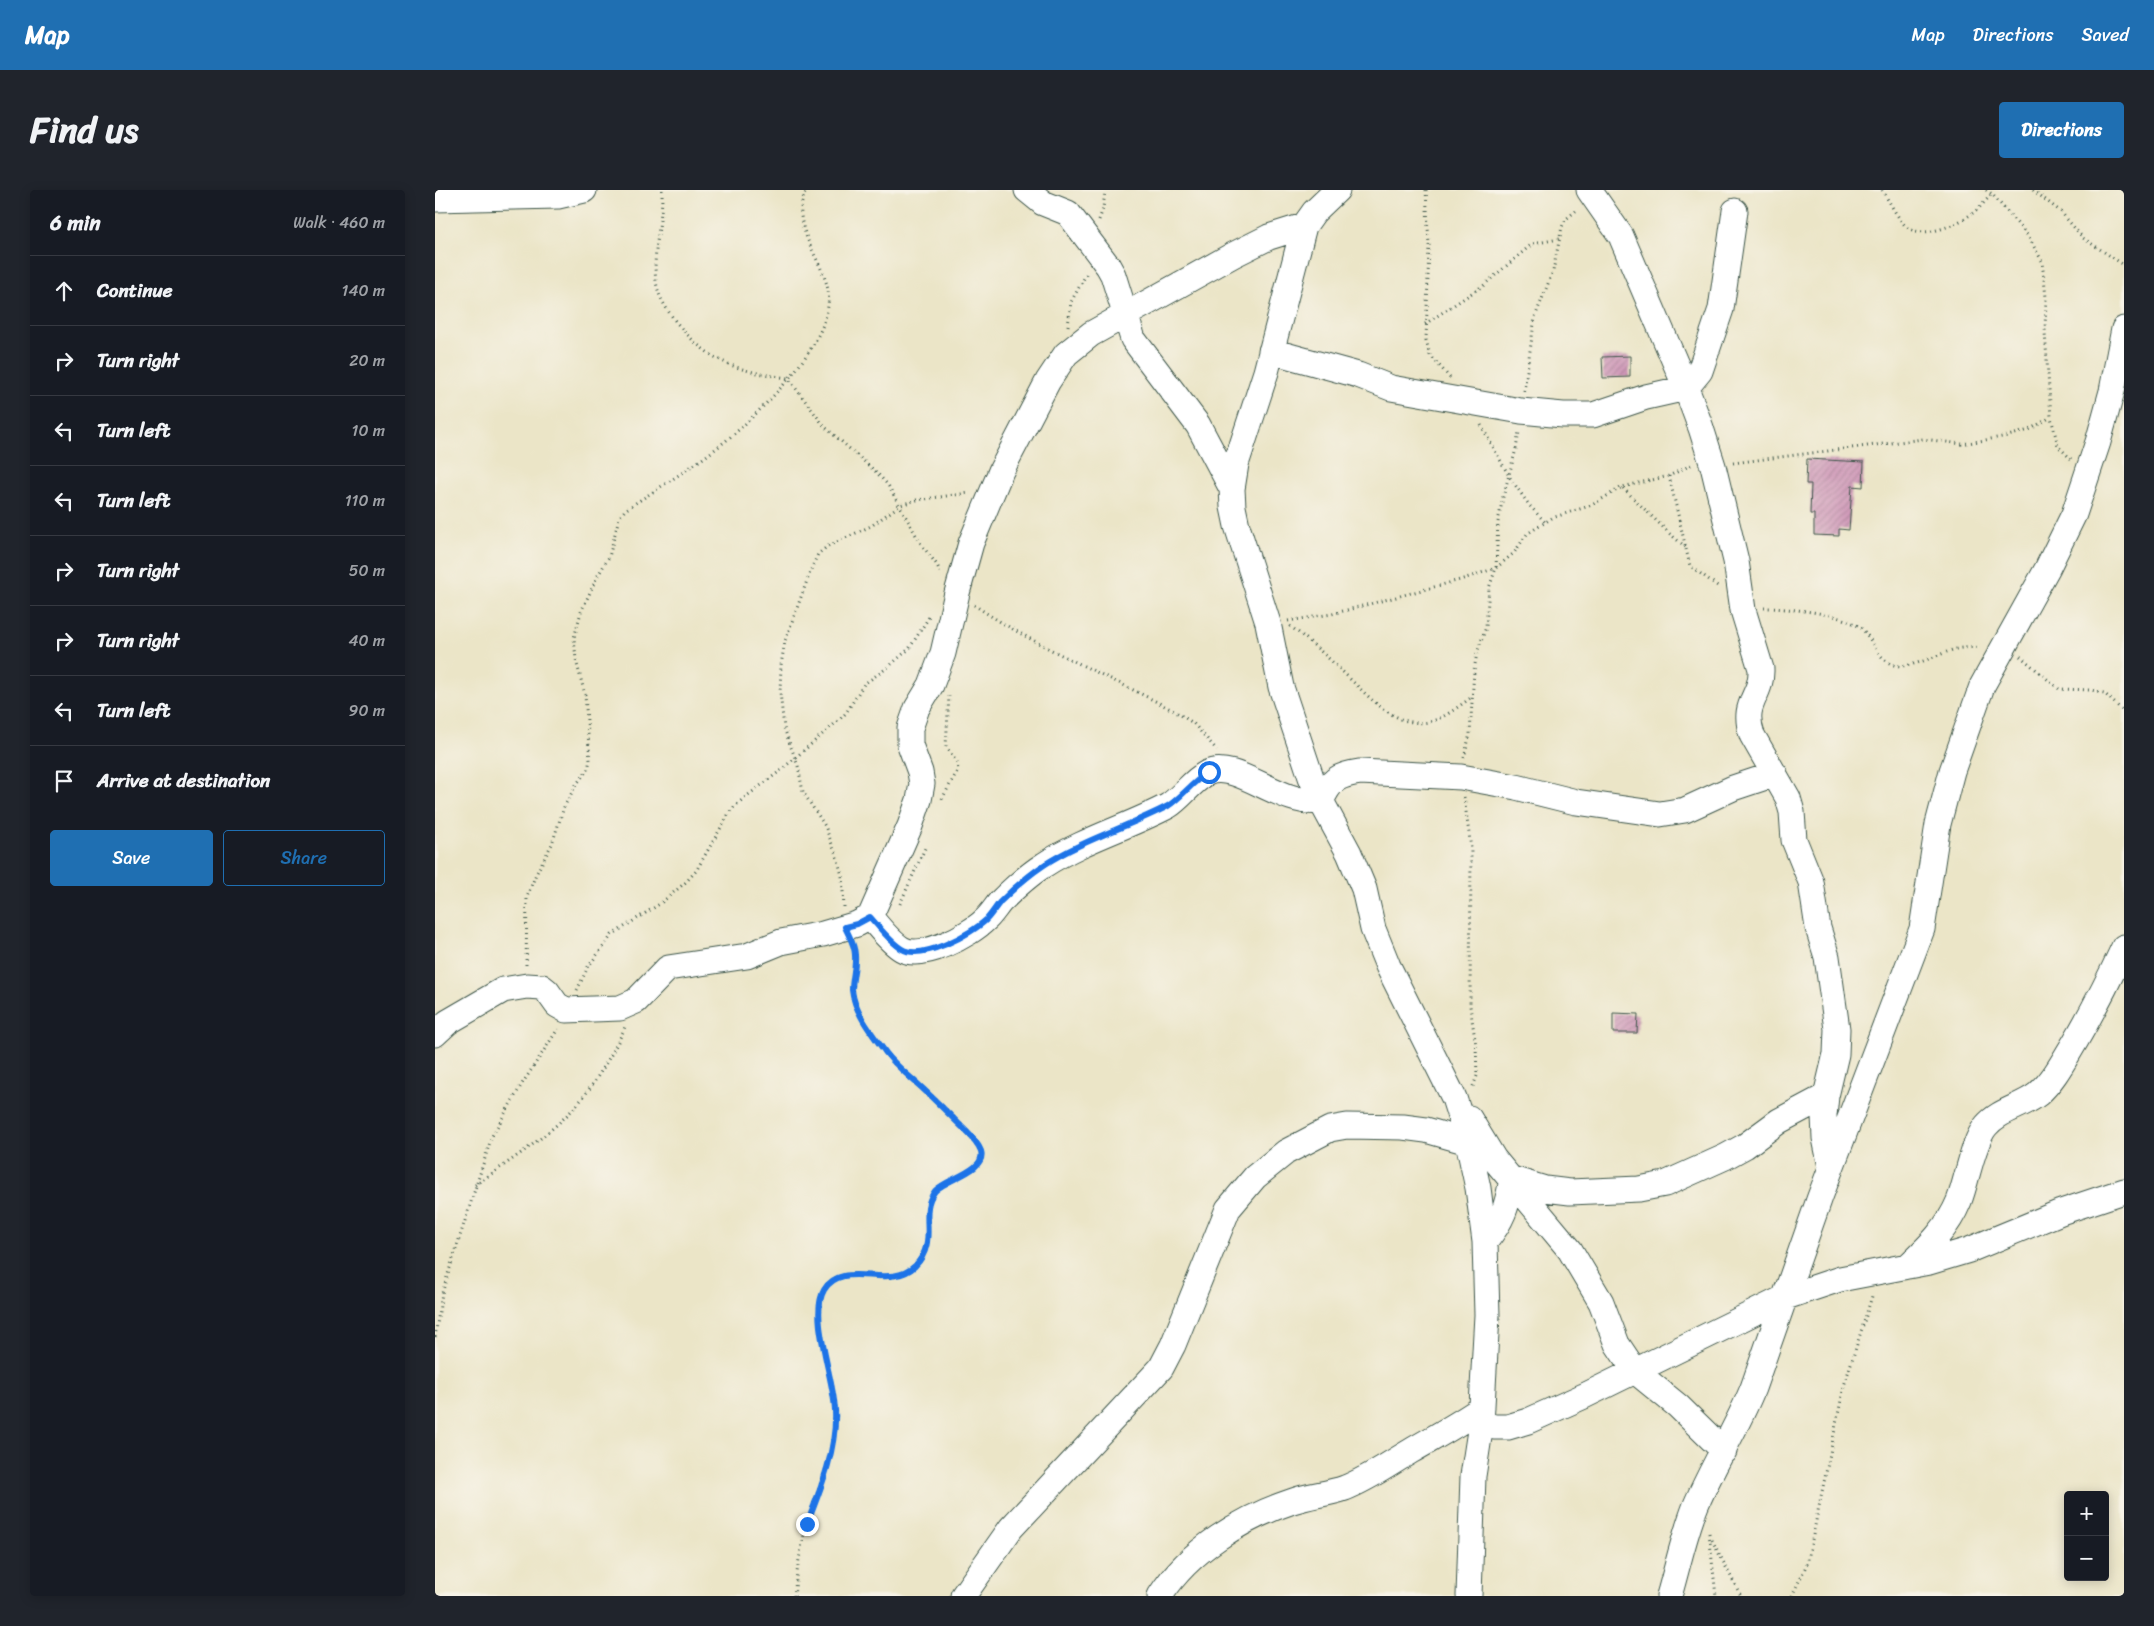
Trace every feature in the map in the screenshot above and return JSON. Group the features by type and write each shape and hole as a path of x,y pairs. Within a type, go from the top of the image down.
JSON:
{"street":[{"path":"435,198 558,196 584,190"},
{"path":"1027,190 1043,203 1068,213 1113,275 1124,316 1133,339 1198,425 1232,489"},
{"path":"1337,190 1314,212 1304,226 1271,351 1237,464 1232,489 1237,526 1268,624 1281,687 1321,801 1349,853 1364,889 1373,929 1388,966 1459,1104 1494,1159 1539,1210 1575,1257 1601,1302 1617,1344 1635,1371 1678,1406 1724,1451"},
{"path":"1592,193 1621,236 1686,388 1711,461 1736,561 1743,610 1756,650 1761,679 1750,705 1749,725 1788,798 1792,812 1793,840 1811,882 1818,928 1827,957 1837,1029 1836,1054 1826,1096 1824,1123 1831,1167"},
{"path":"1271,351 1358,375 1391,388 1521,411 1593,415 1646,397 1686,388 1700,371 1721,309 1735,211"},
{"path":"435,1034 448,1022 503,990 527,986 542,987 557,1005 571,1010 620,1008 636,1001 668,968 747,956 781,942 823,934 857,924 870,917 911,826 919,800 922,784 920,772 910,745 910,728 943,654 951,588 1029,414 1066,354 1091,334 1260,242 1287,230 1304,226"},
{"path":"1669,1596 1681,1548 1697,1502 1750,1396 1831,1167 1922,929 1938,824 1952,771 1982,686 2074,514 2112,391 2124,329"},
{"path":"870,917 892,941 904,950 913,952 933,949 972,930 986,920 1000,903 1043,865 1168,806 1179,799 1200,777 1209,772 1220,770 1236,773 1286,797 1301,802 1321,801"},
{"path":"1321,801 1335,779 1349,773 1360,772 1461,777 1516,787 1576,802 1660,814 1685,810 1733,788 1775,774"},
{"path":"1907,1266 1937,1238 1950,1221 1959,1200 1977,1142 1985,1126 1998,1115 2037,1095 2054,1076 2090,1016 2124,947"},
{"path":"1512,1179 1545,1189 1570,1192 1639,1189 1665,1184 1725,1157 1745,1146 1779,1122 1826,1096"},
{"path":"1459,1104 1478,1188 1485,1242 1487,1315 1482,1416 1473,1476 1469,1596"},
{"path":"963,1596 1011,1528 1161,1368 1173,1345 1228,1209 1255,1177 1286,1152 1330,1129 1347,1126 1403,1127 1426,1130 1468,1142"},
{"path":"1485,1242 1499,1225 1505,1213 1512,1179"},
{"path":"1482,1416 1495,1428 1509,1427 1528,1421 1786,1298 1840,1279 1929,1262 1969,1250 2061,1212 2124,1191"},
{"path":"1160,1596 1172,1577 1184,1564 1220,1537 1259,1515 1293,1500 1343,1488 1366,1478 1465,1421 1482,1416"}],"path":[{"path":"662,190 655,266 656,282 660,297 668,312 682,329 710,356 731,366 760,374 788,378 825,427 888,485 921,544 951,588 1007,628 1051,652 1177,712 1193,722 1206,735 1236,773"},
{"path":"527,986 527,896 552,844 565,807 576,785 588,769 591,760 585,695 575,650 576,626 597,577 615,543 619,518 625,510 702,458 745,424 788,378 815,343 829,304 828,288 823,272 800,219 801,207 807,190"},
{"path":"1427,190 1429,246 1425,324 1426,340 1430,355 1457,386 1509,476 1529,505 1545,522"},
{"path":"1882,190 1907,228 1915,231 1929,231 1958,222 1974,212 1992,194"},
{"path":"1986,190 1992,194 2028,236 2043,261 2046,297 2045,332 2051,417 2058,446 2074,461 2089,468"},
{"path":"2033,190 2061,212 2083,238 2124,265"},
{"path":"1459,1104 1477,1076 1476,1046 1470,1006 1471,848 1461,777 1469,734 1477,654 1487,627 1489,588 1496,568 1498,522 1516,449 1535,317 1553,271 1565,220 1592,193"},
{"path":"1425,324 1484,285 1532,244 1559,239"},
{"path":"1066,354 1071,302 1097,252"},
{"path":"1472,697 1448,713 1428,722 1401,720 1377,704 1326,656 1284,621 1332,614 1460,580 1496,568 1514,553 1527,534 1552,518 1592,505 1622,487 1669,476 1711,461 1749,460 1923,439 1962,444 2008,436 2029,430 2051,417"},
{"path":"1669,476 1690,566 1711,580 1743,610 1765,608 1804,610 1853,623 1862,629 1884,658 1893,665 1903,666 1917,663 1958,648 2005,646 2026,660 2059,689 2091,690 2104,694 2124,712"},
{"path":"1622,487 1687,548"},
{"path":"794,1596 800,1554 807,1524 823,1481 832,1444 835,1410 819,1309 824,1290 834,1279 849,1275 893,1277 913,1268 922,1258 927,1246 928,1208 931,1197 944,1184 975,1168 981,1159 981,1152 969,1134 895,1063 859,1013 852,989 854,946 845,927 843,887 837,860 825,826 803,792 795,758 788,742 781,714 781,665 791,623 812,567 818,554 827,546 871,526 900,505 936,497 993,491"},
{"path":"435,1337 442,1293 492,1136 522,1084 571,1010 575,995 588,967 612,934 661,903 686,882 696,871 731,810 795,758 846,713 864,684 909,649 933,608"},
{"path":"475,1186 553,1128 577,1105 615,1049 636,1001"},
{"path":"1792,1596 1807,1564 1844,1386 1880,1270"},
{"path":"1697,1502 1710,1537 1741,1596"},
{"path":"1710,1537 1716,1596"}],"building":[{"path":"1630,356 1630,377 1603,378 1602,357"},
{"path":"1807,459 1864,462 1863,487 1852,486 1849,530 1839,529 1839,536 1814,535 1814,514 1810,514 1811,484 1806,484"},
{"path":"1613,1013 1638,1014 1637,1033 1613,1033"}],"route":[{"path":"807,1524 823,1481 832,1444 835,1410 819,1309 824,1290 834,1279 849,1275 869,1275 885,1278 901,1275 913,1268 922,1258 927,1246 929,1236 928,1208 931,1197 944,1184 975,1168 981,1159 981,1152 969,1134 895,1063 859,1013 852,989 854,946 845,927 857,924 870,917 892,941 904,950 926,952 972,930 986,920 1000,903 1043,865 1101,836 1144,819 1168,806 1179,799 1200,777 1209,772"}]}
